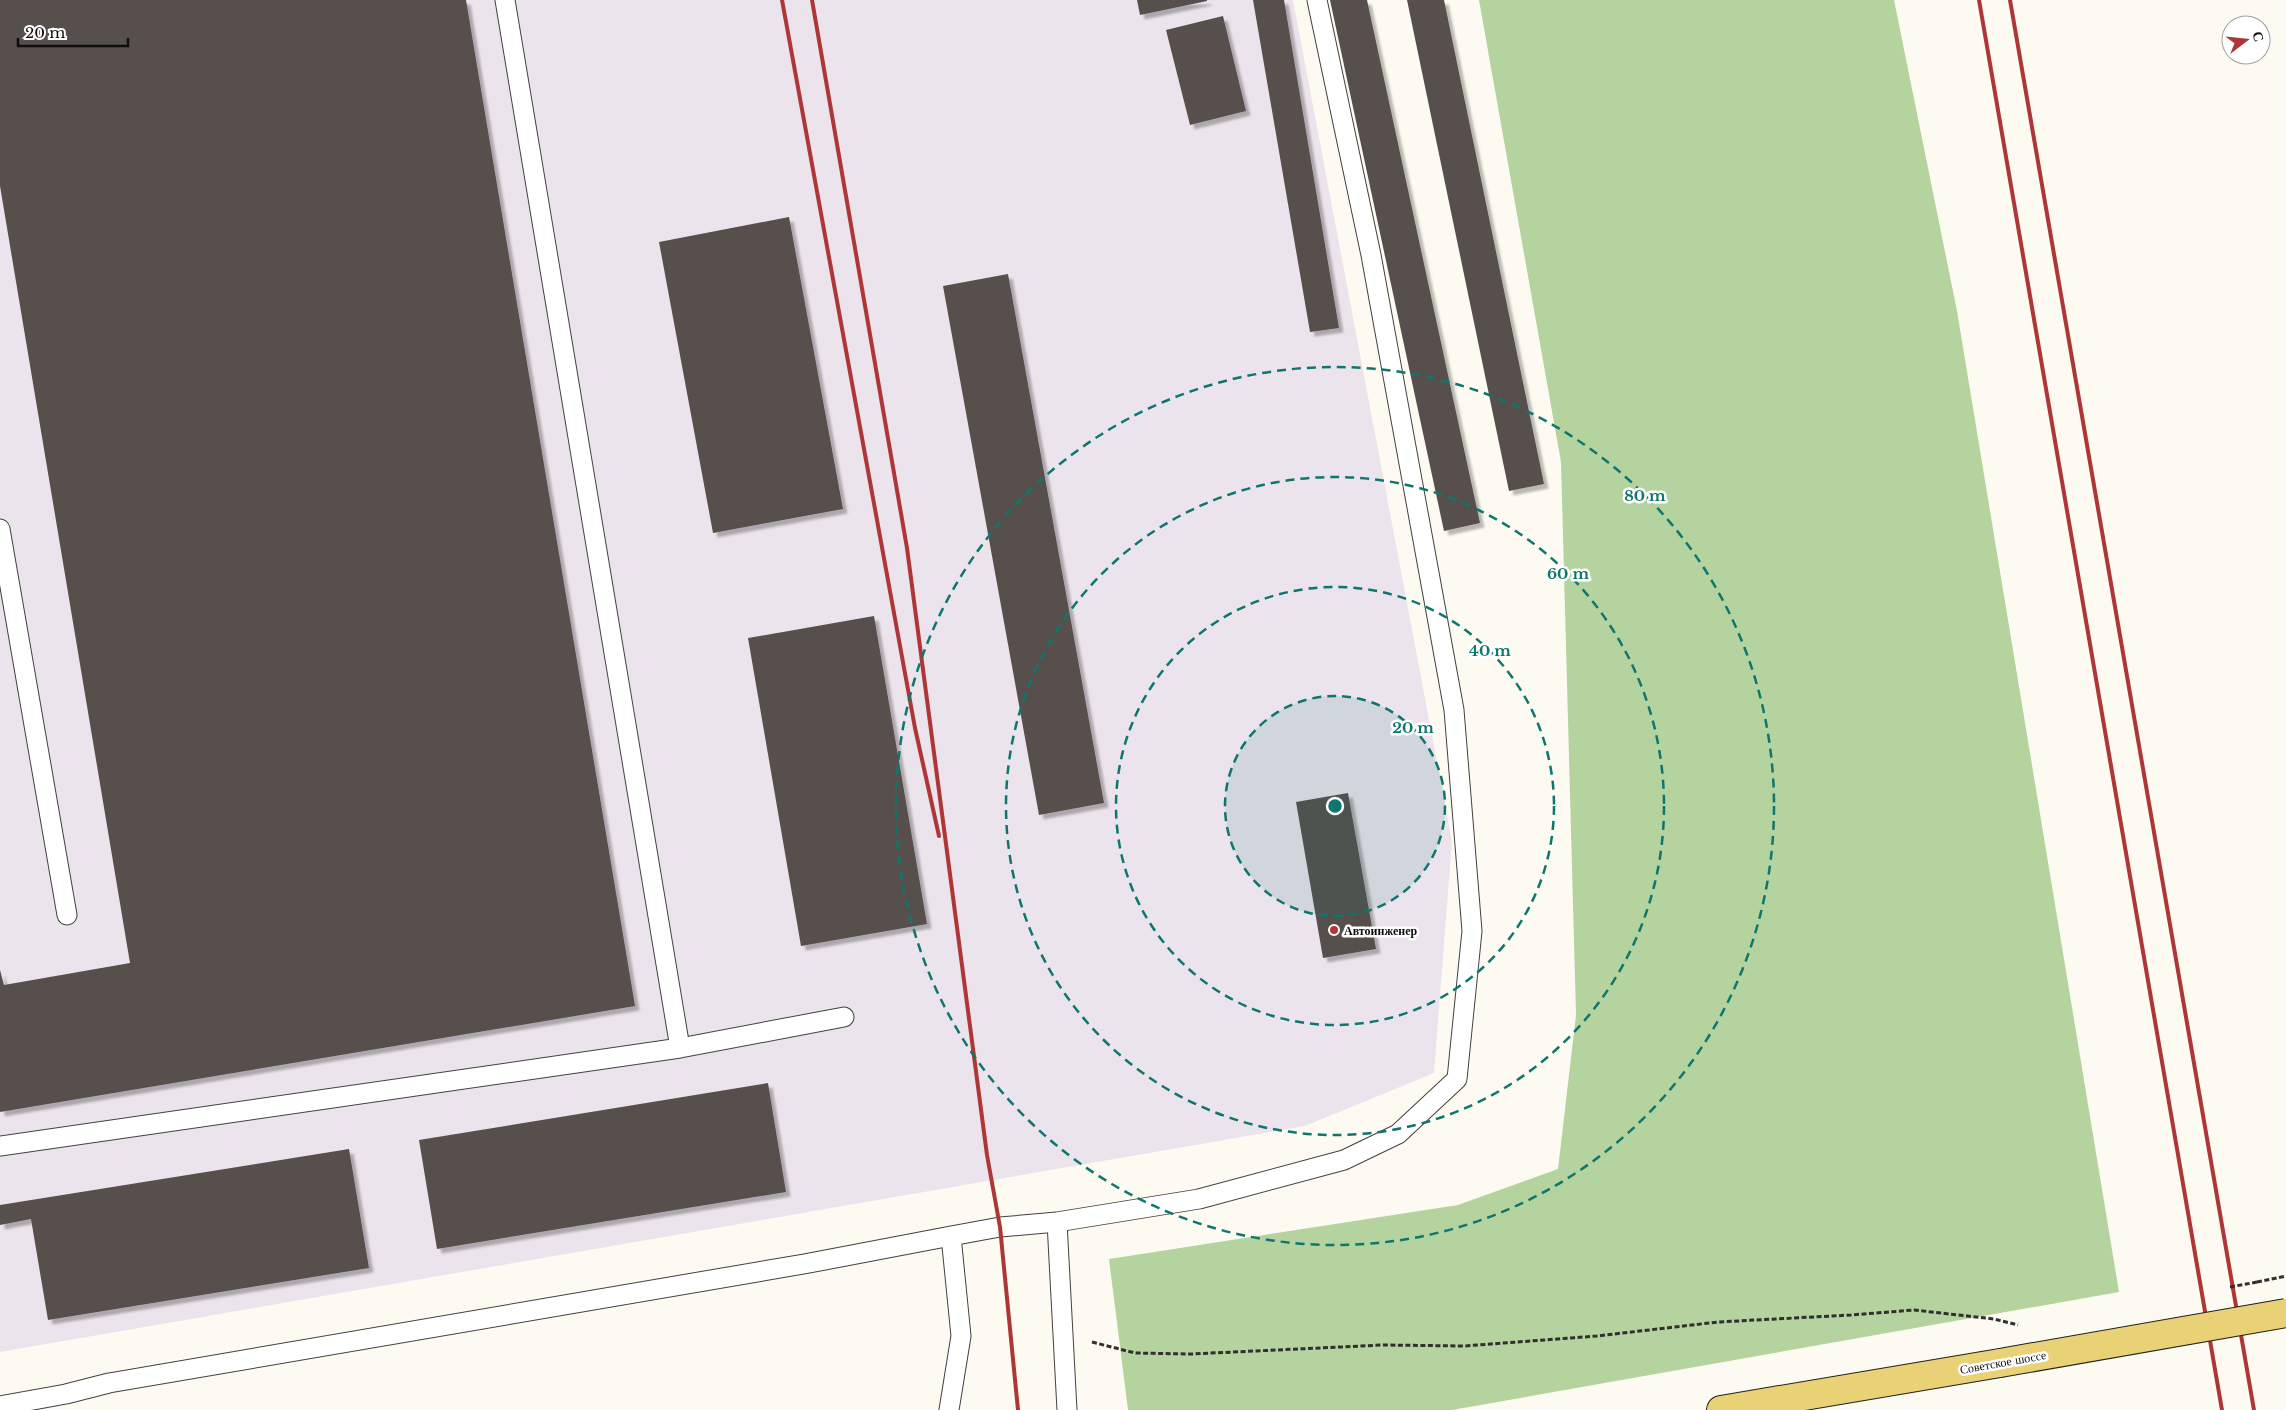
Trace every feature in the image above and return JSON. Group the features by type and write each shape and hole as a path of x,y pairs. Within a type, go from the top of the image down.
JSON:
{"main road":[{"name":"Советское шоссе","path":"1721,1410 2286,1313"}],"lane":[{"path":"506,0 680,1048"},
{"path":"0,1406 66,1394 109,1382 794,1266 1000,1227 1057,1222 1199,1199 1344,1160 1398,1134 1457,1079 1472,931 1454,710 1371,255 1317,0"},
{"path":"0,529 67,915"},
{"path":"0,1146 680,1048 844,1017"},
{"path":"1057,1222 1067,1410"},
{"path":"949,1410 961,1336 951,1236"}],"path":[{"path":"2226,1287 2286,1276"},
{"path":"1062,1317 1090,1341 1135,1353 1191,1354 1383,1345 1464,1346 1597,1336 1718,1322 1914,1310 1994,1319"}],"shaded area":[{"path":"0,0 1293,0 1452,841 1434,1073 1305,1126 0,1352"}],"green space":[{"path":"1479,0 1894,0 1957,311 2119,1292 1452,1410 1128,1410 1109,1259 1458,1205 1558,1169 1576,1015 1561,462"}],"building":[{"path":"0,0 466,0 635,1006 0,1112 0,970 4,985 130,963 0,186"},
{"path":"1137,0 1207,0 1207,1 1140,15"},
{"path":"1253,0 1284,0 1339,328 1310,332"},
{"path":"1330,0 1367,0 1480,523 1444,531"},
{"path":"1407,0 1444,0 1544,484 1509,491"},
{"path":"1223,16 1246,111 1190,125 1166,30"},
{"path":"789,217 843,509 713,533 659,242"},
{"path":"1008,274 1104,803 1039,815 943,286"},
{"path":"874,616 927,924 801,946 748,638"},
{"path":"1348,793 1376,949 1323,958 1296,802"},
{"path":"768,1083 786,1192 437,1249 419,1140"},
{"path":"349,1149 369,1268 48,1320 31,1219 0,1225 0,1205"}],"railway":[{"path":"782,0 915,728 939,836"},
{"path":"812,0 907,548 987,1155 1000,1227 1018,1410"},
{"path":"1979,0 2222,1410"},
{"path":"2010,0 2254,1410"}],"place":[{"name":"Автоинженер","path":"1334,930"}]}
